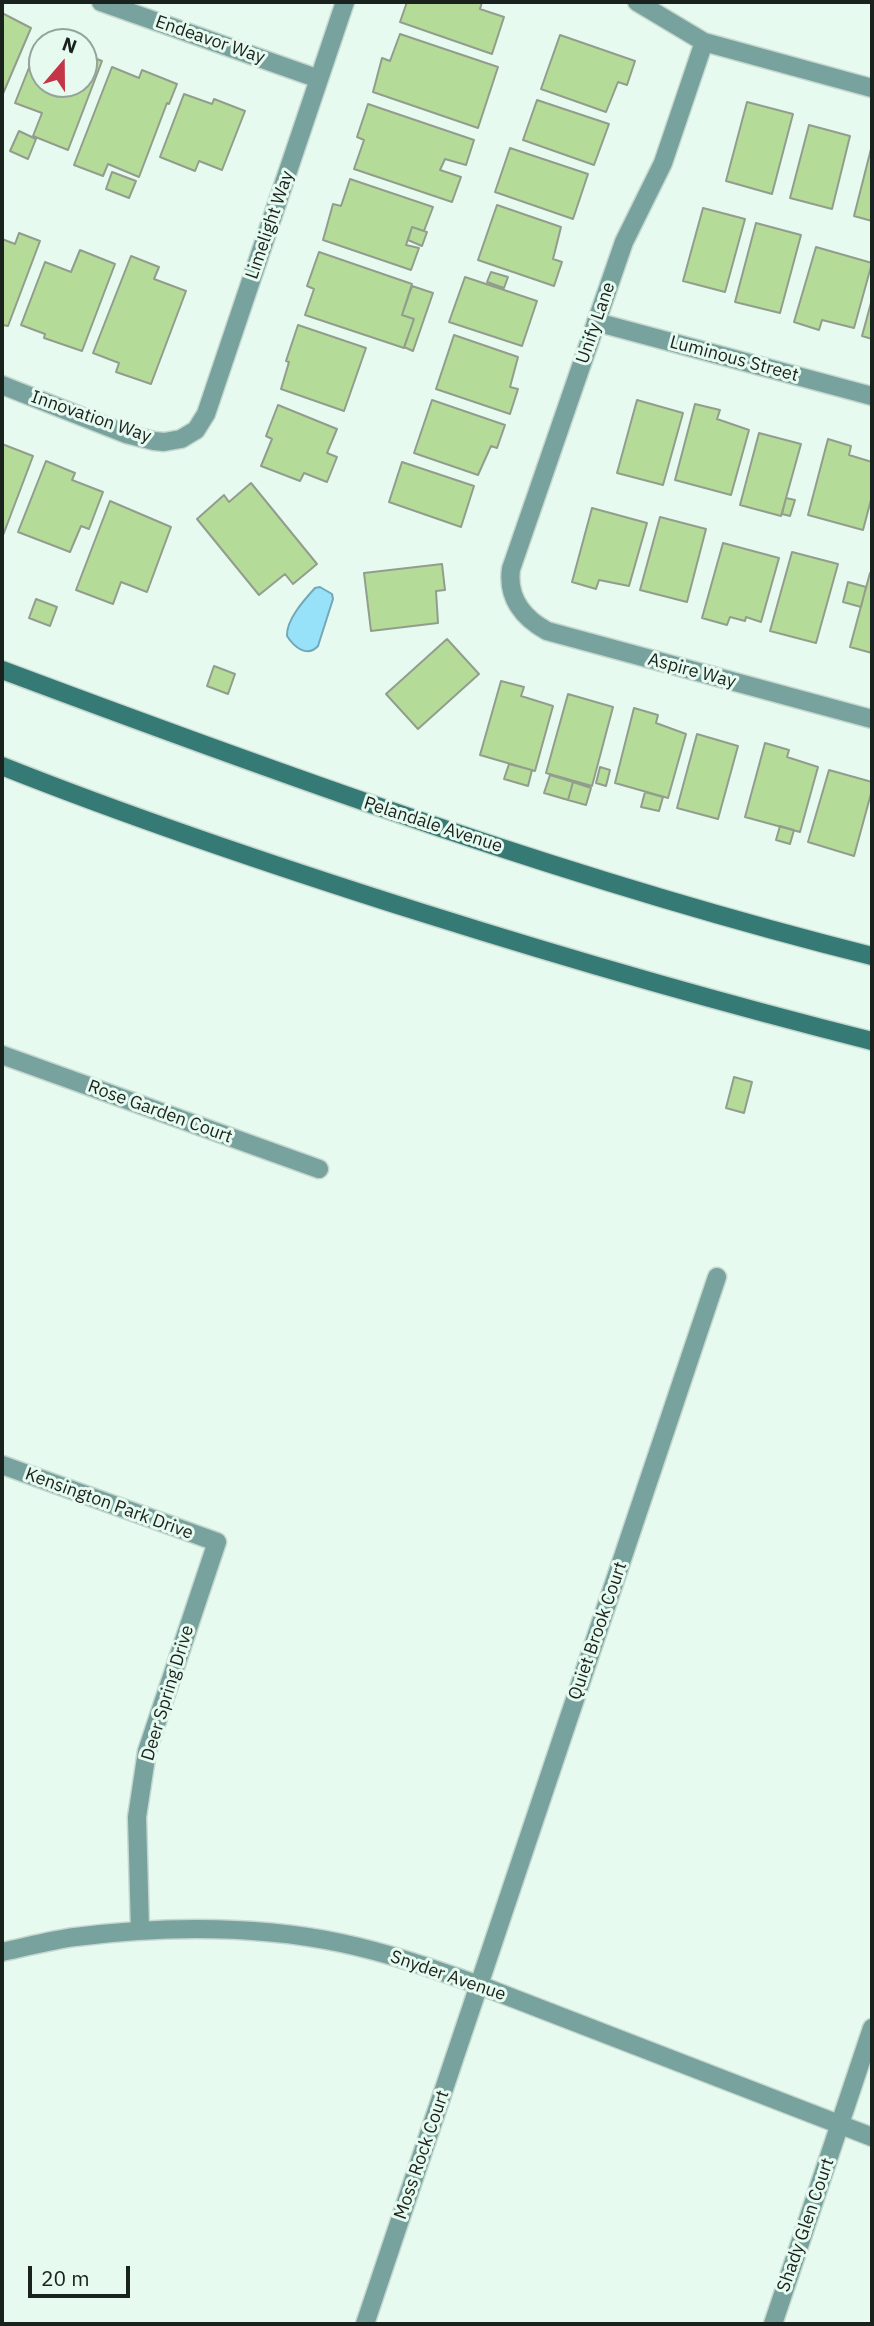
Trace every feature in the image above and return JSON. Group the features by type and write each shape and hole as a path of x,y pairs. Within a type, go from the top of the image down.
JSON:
{"main road":[{"name":"Pelandale Avenue","path":"2,670 259,766 488,844 708,912 872,956"},
{"path":"2,766 186,836 371,897 593,967 872,1041"}],"street":[{"name":"Endeavor Way","path":"101,2 318,79"},
{"name":"Limelight Way","path":"181,439 196,430 206,414 345,2"},
{"path":"637,2 704,43 872,88"},
{"name":"Unify Lane","path":"519,608 512,590 511,569 624,242 663,163 704,43"},
{"name":"Luminous Street","path":"596,322 872,396"},
{"name":"Innovation Way","path":"2,385 142,439 164,442 181,439"},
{"name":"Aspire Way","path":"519,608 534,624 555,633 872,719"},
{"name":"Rose Garden Court","path":"2,1055 319,1169"},
{"name":"Quiet Brook Court","path":"479,1985 717,1277"},
{"name":"Kensington Park Drive","path":"2,1465 217,1542"},
{"name":"Deer Spring Drive","path":"140,1930 137,1817 147,1751 217,1542"},
{"name":"Snyder Avenue","path":"2,1952 72,1937 179,1928 261,1931 340,1943 418,1963 479,1985 872,2137"},
{"name":"Moss Rock Court","path":"366,2324 479,1985"},
{"name":"Shady Glen Court","path":"773,2324 872,2028"}],"water":[{"path":"320,587 332,594 333,599 318,646 310,651 301,650 287,636 289,623 301,604 315,588"}],"building":[{"path":"407,2 482,2 480,9 504,17 492,54 400,22"},
{"path":"2,13 31,28 28,28 28,35 2,96"},
{"path":"400,34 498,67 478,128 373,92 382,58 390,61"},
{"path":"560,35 635,61 627,85 618,82 606,112 541,89"},
{"path":"112,67 139,78 142,70 177,84 139,177 108,164 103,176 74,165"},
{"path":"28,70 28,98 88,98 68,150 33,136 42,113 15,103"},
{"path":"184,94 212,104 214,99 245,111 222,170 199,161 195,171 160,157"},
{"path":"537,100 609,124 594,165 523,140"},
{"path":"747,102 793,114 772,194 726,181"},
{"path":"368,104 474,140 466,165 445,159 440,170 461,177 452,202 354,169 364,140 357,137"},
{"path":"809,125 850,136 832,209 790,198"},
{"path":"19,131 36,139 28,159 10,151"},
{"path":"872,145 872,221 854,216"},
{"path":"510,148 588,174 573,219 495,192"},
{"path":"112,172 136,181 129,198 106,189"},
{"path":"350,179 433,207 424,231 412,227 406,245 419,248 411,270 323,240 333,204 341,206"},
{"path":"497,205 561,227 553,259 562,262 554,286 478,260"},
{"path":"703,208 745,219 725,292 683,281"},
{"path":"756,223 801,235 780,313 735,302"},
{"path":"412,227 427,232 422,246 408,240"},
{"path":"19,233 40,241 8,326 2,325 2,239 15,244"},
{"path":"816,247 872,263 854,328 822,320 819,330 794,322"},
{"path":"80,250 115,264 82,351 44,338 45,334 21,325 45,262 71,272"},
{"path":"319,252 412,284 402,315 414,319 404,348 305,315 314,289 307,286"},
{"path":"131,256 159,267 154,279 186,291 151,384 116,372 119,363 93,353"},
{"path":"491,272 508,277 504,288 487,282"},
{"path":"465,277 537,301 522,346 449,322"},
{"path":"412,286 433,293 413,351 404,347 414,319 402,315"},
{"path":"872,299 872,339 862,336"},
{"path":"298,325 366,348 344,411 281,389 289,362 286,361"},
{"path":"454,335 518,357 510,387 518,389 510,414 436,389"},
{"path":"432,400 505,425 497,448 491,446 478,475 414,453"},
{"path":"637,400 683,413 663,485 617,473"},
{"path":"695,404 720,410 717,419 749,430 731,495 675,480"},
{"path":"278,405 337,429 327,453 337,457 327,482 304,473 300,481 261,466 272,439 266,436"},
{"path":"759,433 801,444 781,516 740,505"},
{"path":"828,439 851,446 849,455 872,462 872,496 863,530 808,515"},
{"path":"2,444 33,456 2,538"},
{"path":"46,461 75,473 72,480 103,492 89,529 81,526 70,552 18,532"},
{"path":"402,462 474,486 461,527 389,502"},
{"path":"251,483 317,564 293,584 285,574 259,595 197,519 224,495 229,502"},
{"path":"786,498 795,500 790,516 782,514"},
{"path":"110,501 171,527 147,592 121,582 113,604 76,590"},
{"path":"592,508 647,523 629,586 599,580 596,589 572,582"},
{"path":"660,517 706,529 687,602 640,590"},
{"path":"723,543 779,558 761,622 746,617 745,621 730,617 727,625 702,618"},
{"path":"792,552 838,564 816,643 770,631"},
{"path":"442,564 445,590 436,591 438,623 371,631 364,573"},
{"path":"870,573 872,574 872,653 850,647"},
{"path":"848,582 866,587 861,607 843,602"},
{"path":"36,599 57,607 50,626 29,618"},
{"path":"447,639 479,674 418,729 386,694"},
{"path":"214,666 235,674 228,694 207,686"},
{"path":"501,681 524,687 521,696 553,706 535,771 480,755"},
{"path":"568,694 613,707 592,786 546,773"},
{"path":"634,708 658,715 656,723 686,734 668,798 615,783"},
{"path":"697,734 738,746 718,819 677,808"},
{"path":"765,743 789,750 787,757 818,767 800,832 745,817"},
{"path":"509,764 532,770 528,786 504,779"},
{"path":"600,767 610,770 606,786 596,783"},
{"path":"829,770 872,782 854,856 808,842"},
{"path":"550,775 573,782 568,800 544,793"},
{"path":"573,782 591,788 586,805 568,800"},
{"path":"645,792 663,797 659,811 641,807"},
{"path":"780,826 794,830 790,844 776,840"},
{"path":"734,1077 752,1082 744,1113 726,1108"}]}
